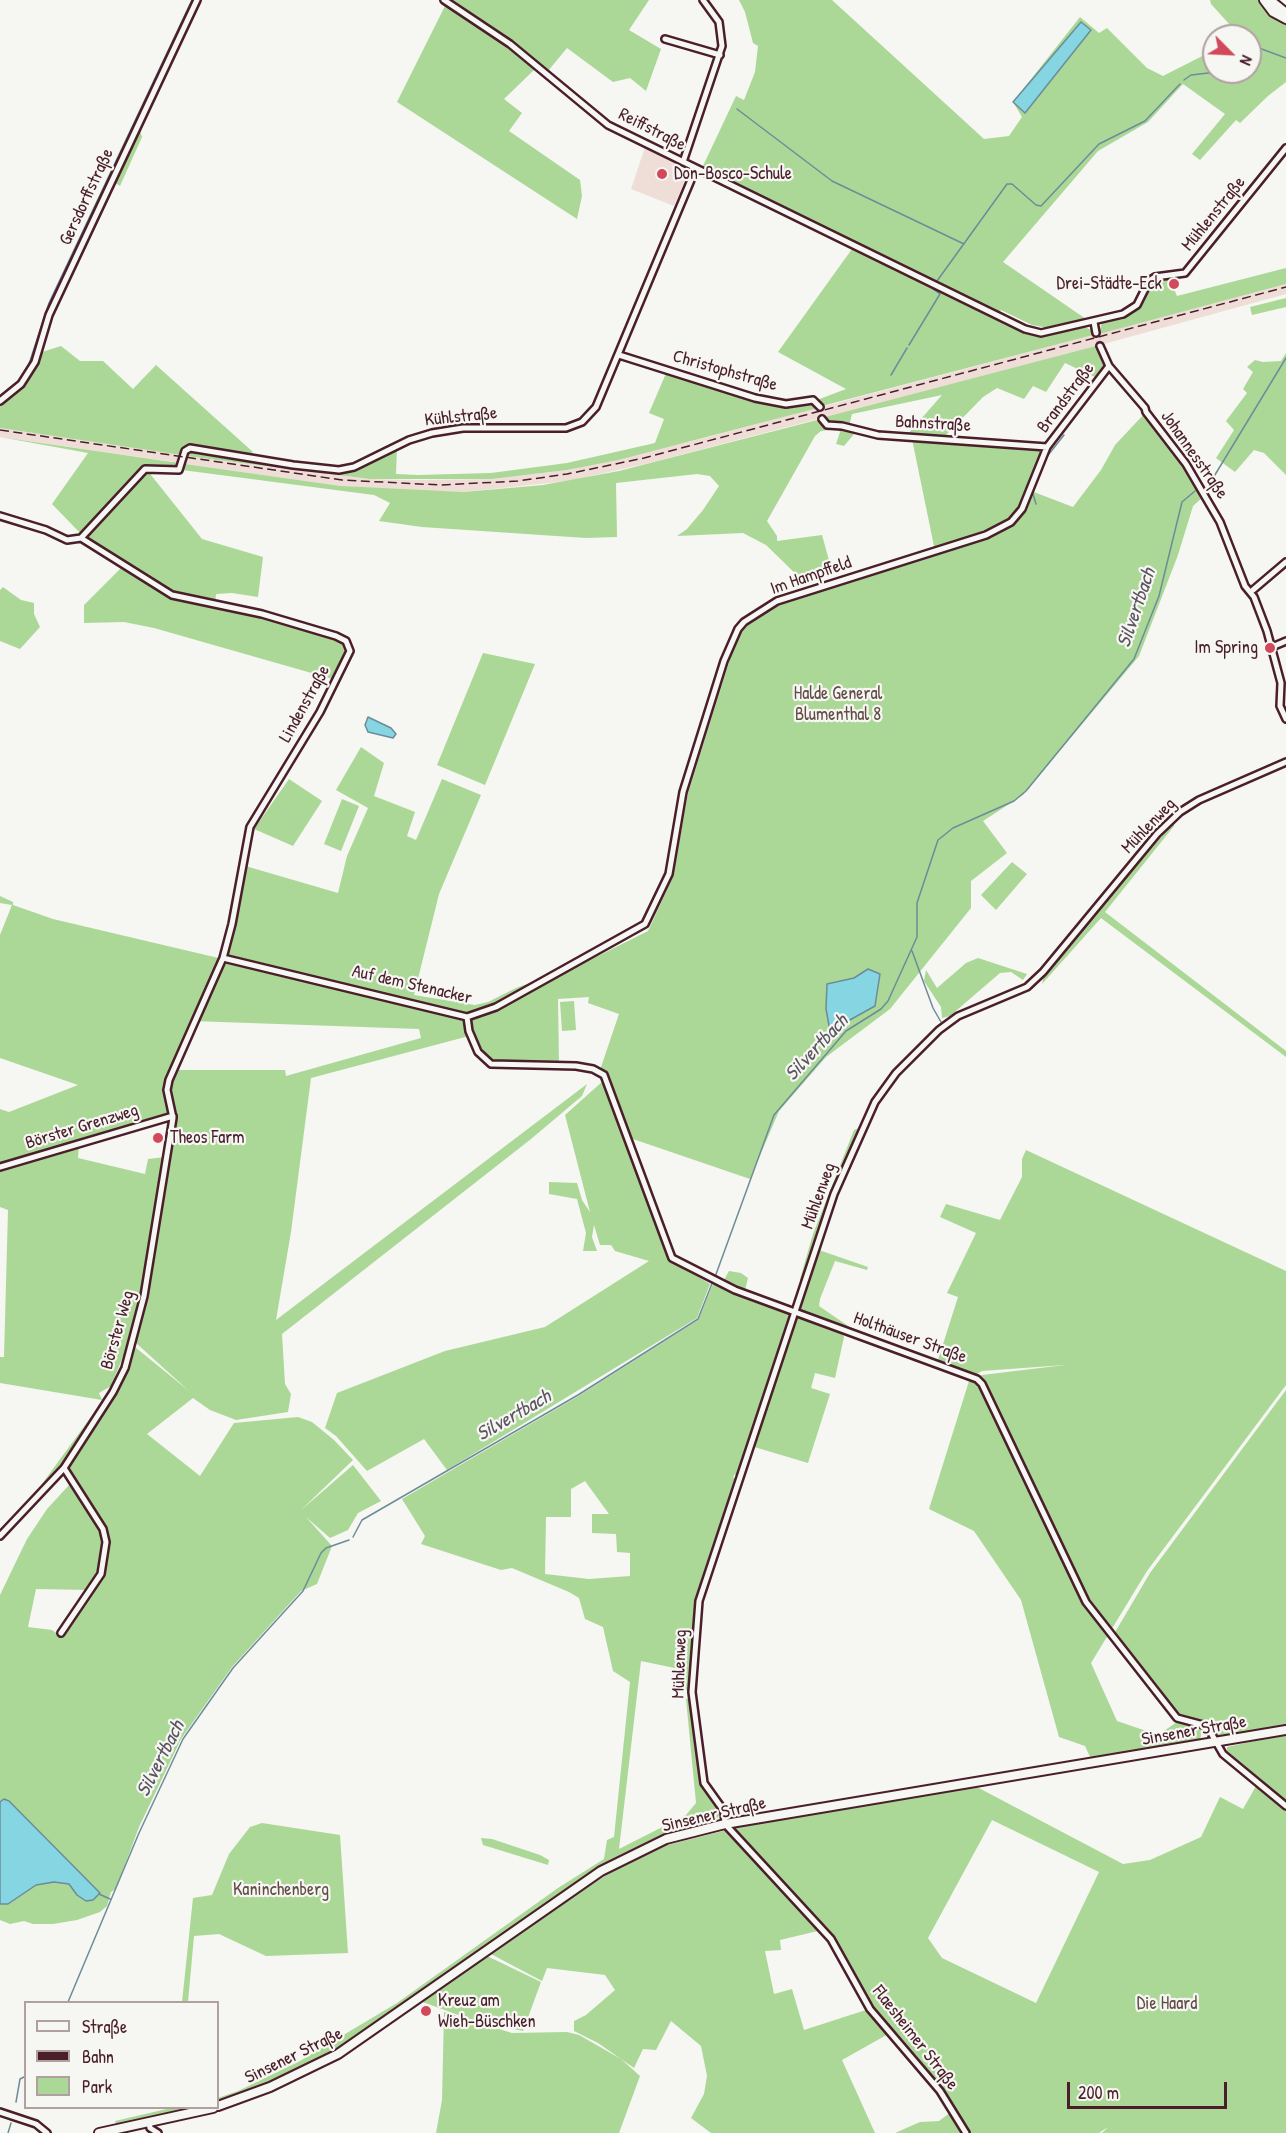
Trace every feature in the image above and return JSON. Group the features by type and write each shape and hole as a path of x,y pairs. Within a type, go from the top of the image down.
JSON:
{"main road":[{"path":"1264,0 1273,12 1286,19"},
{"path":"1270,0 1286,13"},
{"name":"Sinsener Straße","path":"219,2106 270,2087 346,2049 601,1871 666,1839 725,1824 1286,1730"},
{"path":"99,2133 208,2109"}],"street":[{"name":"Gersdorffstraße","path":"0,401 21,384 34,362 49,315 197,0"},
{"name":"Reiffstraße","path":"444,0 510,44 608,125 965,300"},
{"path":"683,162 720,55 723,37 719,22 703,0"},
{"path":"665,39 720,55"},
{"name":"Mühlenstraße","path":"965,300 1025,329 1041,333 1124,314 1133,309 1147,284 1155,277 1185,273 1286,148"},
{"name":"Kühlstraße","path":"81,538 145,469 179,470 185,451 189,448 339,470 354,466 409,440 432,433 464,428 573,426 582,422 596,407 696,168"},
{"path":"1094,321 1096,333"},
{"name":"Johannesstraße","path":"1100,346 1108,366 1145,408 1186,464 1220,522 1245,586 1252,592 1272,647 1284,688 1280,706 1286,719"},
{"name":"Christophstraße","path":"619,355 755,398 786,404 813,400 820,407"},
{"name":"Brandstraße","path":"1047,447 1108,366"},
{"name":"Bahnstraße","path":"822,419 827,425 842,426 878,435 1047,447"},
{"name":"Im Hampffeld","path":"645,924 669,874 683,792 728,647 738,629 777,601 986,536 1011,522 1022,509 1047,447"},
{"name":"Lindenstraße","path":"0,516 46,530 67,540 81,538 172,595 262,614 336,636 346,641 349,646 348,656 320,712 250,827 232,924 223,958 169,1080 167,1090 173,1116 171,1130"},
{"path":"1252,592 1286,562"},
{"path":"1272,647 1286,641"},
{"name":"Mühlenweg","path":"725,1824 724,1811 704,1783 698,1745 692,1692 699,1601 834,1194 875,1102 896,1073 939,1030 958,1016 1027,987 1043,972 1157,834 1180,812 1199,800 1286,762"},
{"name":"Auf dem Stenacker","path":"223,958 467,1017 496,1007 645,924"},
{"name":"Holthäuser Straße","path":"467,1017 469,1031 478,1052 490,1064 576,1066 593,1068 604,1075 670,1255 718,1283 977,1379 982,1384 1086,1602 1177,1718 1207,1726 1223,1754 1286,1806"},
{"name":"Börster Grenzweg","path":"0,1167 173,1116"},
{"name":"Börster Weg","path":"0,1536 64,1468 113,1392 133,1343 144,1296 171,1130"},
{"path":"61,1633 101,1574 106,1542 103,1529 64,1468"},
{"name":"Flaesheimer Straße","path":"725,1824 831,1939 870,2009 933,2083 966,2133"},
{"path":"0,2112 36,2124 47,2133"},
{"path":"149,2122 150,2128 158,2133"}],"shaded area":[{"name":"Don-Bosco-Schule","path":"645,147 687,167 689,171 674,206 631,189"},
{"path":"1286,284 1286,294 1071,353 645,464 568,481 464,492 395,490 341,486 185,464 186,456 370,479 417,480 492,479 567,470 700,439"},
{"path":"0,428 167,452 182,455 181,463 0,437"}],"green space":[{"path":"448,0 649,0 629,30 661,49 646,91 630,78 613,82 567,48 548,71 534,70 504,99 522,113 509,131 580,180 582,196 577,219 397,102"},
{"path":"739,0 832,0 984,139 1009,136 1022,117 1013,102 1080,17 1099,33 1107,28 1147,68 1163,76 1202,56 1202,84 1262,84 1262,24 1229,24 1210,0 1260,0 1267,10 1286,23 1286,82 1240,123 1236,120 1200,160 1192,154 1225,114 1183,84 1148,122 1098,151 1003,262 1086,319 1049,328 1032,325 1001,310 996,318 1040,337 1085,327 1091,330 1093,335 822,406 817,400 846,389 778,352 857,242 703,166 736,96 744,100 755,72 758,46 753,43 745,12"},
{"path":"139,128 142,137 120,186 114,182"},
{"path":"1286,268 1286,284 1099,334 1102,322 1132,312 1155,280 1170,280 1177,296"},
{"path":"1286,298 1286,307 1252,315 1250,307"},
{"path":"61,346 80,361 103,361 133,389 156,365 253,452 248,455 186,445 182,455 0,428 0,403 23,386 42,352"},
{"path":"1096,346 1105,365 1097,378 1065,363 1046,392 1033,386 1024,399 997,388 983,397 944,437 906,436 942,395 852,414 849,426 826,422 825,417"},
{"path":"1286,353 1286,475 1264,453 1254,450 1235,472 1216,458 1234,430 1226,421 1247,393 1243,389 1253,372 1247,367 1255,360 1281,361"},
{"path":"667,371 786,405 813,401 818,408 618,460 567,470 492,479 370,479 186,456 189,450 338,471 397,448 396,474 418,475 491,473 567,463 655,443 664,419 649,413"},
{"name":"Halde General Blumenthal 8","path":"1146,412 1185,464 1203,497 1193,506 1178,555 1139,656 1023,795 983,821 1007,853 971,881 971,908 890,1009 826,1057 779,1111 750,1179 630,1138 600,1070 619,1014 588,1003 589,997 558,999 559,1065 490,1063 482,1056 470,1030 468,1015 224,957 242,865 338,893 347,856 368,808 336,790 361,747 384,763 374,796 415,812 407,836 416,840 442,779 481,795 439,894 414,995 475,1005 488,1002 516,988 584,963 648,931 673,877 688,793 731,656 743,628 776,602 935,551 912,439 1042,449 1026,489 1073,507 1101,470 1115,445"},
{"path":"821,419 824,424 855,431 854,434 844,446 836,444 840,432 838,429 821,431 815,436 767,521 777,536 777,541 822,535 833,575 804,582 766,545 743,533 677,536 687,529 703,510 719,486 710,476 697,474 616,483 617,537 586,538 422,527 379,521 390,503 374,495 182,470 185,464 341,486 464,492 543,485 619,471"},
{"path":"0,437 181,463 179,467 173,469 148,467 82,535 52,504 88,453"},
{"path":"147,470 202,539 263,557 258,597 232,593 216,594 215,605 262,614 335,637 347,647 347,654 336,680 154,628 124,622 84,623 84,605 123,566 85,537"},
{"path":"3,587 21,600 34,603 34,614 40,627 20,649 0,641 0,590"},
{"path":"483,653 535,664 485,785 437,765"},
{"path":"289,779 322,801 293,846 254,829"},
{"path":"342,799 359,806 341,851 324,844"},
{"path":"1174,822 1174,826 1105,912 1286,1051 1286,1057 1101,918 1042,984 1044,975"},
{"path":"1012,862 1027,874 996,910 981,895"},
{"path":"0,896 13,902 13,905 53,919 456,1014 466,1025 469,1036 311,1078 291,1232 276,1320 587,1084 582,1096 531,1139 282,1334 285,1384 291,1394 288,1412 236,1420 210,1410 193,1398 147,1434 200,1476 234,1423 298,1417 312,1422 353,1460 300,1511 353,1465 381,1501 358,1513 348,1530 330,1538 306,1517 332,1546 317,1584 301,1591 232,1667 181,1739 139,1827 116,1889 111,1892 107,1906 100,1912 77,1920 53,1924 33,1924 24,1921 10,1924 0,1920 0,1904 8,1903 36,1885 54,1882 69,1884 77,1895 86,1901 93,1900 100,1893 9,1801 4,1799 0,1802 0,1595 27,1539 47,1509 70,1484 101,1530 104,1542 99,1573 89,1590 36,1589 28,1627 52,1630 61,1636 97,1586 108,1553 104,1528 66,1469 116,1393 127,1372 135,1347 189,1391 136,1343 152,1270 175,1121 173,1115 0,1165 0,1109 9,1112 78,1085 0,1058 0,935 12,905 0,903","holes":["193,1021 419,1029 421,1038 286,1076 285,1070 174,1070"]},
{"path":"978,958 1027,974 1023,980 1011,972 1000,973 950,1016 942,1018 941,1007 924,981 926,970 937,988 966,963"},
{"path":"574,1001 576,1030 562,1031 560,1002"},
{"path":"603,1081 669,1256 673,1262 710,1284 697,1318 447,1470 424,1439 367,1471 336,1436 325,1428 337,1393 445,1351 545,1327 649,1261 615,1251 611,1245 600,1245 594,1225 592,1237 597,1251 583,1251 586,1233 577,1199 549,1194 549,1182 577,1183 582,1200 590,1212 565,1115"},
{"path":"862,1127 828,1203 800,1295 800,1279 813,1234 854,1130"},
{"path":"79,1144 78,1158 145,1174 148,1159 165,1157 146,1278 134,1330 111,1386 99,1393 102,1400 0,1383 0,1357 4,1357 8,1210 0,1207 0,1169"},
{"path":"1026,1150 1286,1271 1286,1385 1147,1571 1091,1663 1117,1721 1158,1735 1177,1722 1202,1728 1200,1742 1091,1759 1085,1746 1059,1737 1021,1600 974,1531 929,1509 969,1381 982,1375 1065,1365 982,1371 972,1377 937,1363 958,1297 947,1293 976,1233 940,1217 946,1204 1000,1220 1022,1177 1022,1159"},
{"path":"819,1250 868,1267 867,1270 835,1261 820,1299 819,1306 854,1330 799,1313"},
{"path":"729,1271 741,1273 748,1278 745,1290 724,1280"},
{"path":"713,1284 790,1315 792,1320 738,1478 735,1474 733,1477 736,1480 735,1488 697,1600 690,1690 685,1690 684,1670 641,1661 619,1849 686,1815 696,1803 686,1699 690,1698 700,1784 720,1814 716,1820 676,1831 620,1855 334,2052 263,2087 219,2103 219,2098 300,2061 397,2003 558,1888 604,1859 607,1840 614,1837 630,1682 613,1671 603,1627 585,1619 579,1598 569,1592 512,1568 501,1570 421,1544 425,1536 402,1499 577,1397 698,1320","holes":["585,1481 609,1514 592,1514 592,1533 616,1534 617,1552 630,1553 630,1576 589,1579 545,1574 546,1517 571,1517 571,1489"]},
{"path":"797,1315 842,1332 844,1337 835,1378 815,1373 811,1388 830,1394 808,1463 751,1446"},
{"path":"1286,1390 1286,1727 1221,1739 1207,1722 1179,1714 1114,1634 1150,1573"},
{"path":"99,1406 100,1409 60,1468 47,1483 39,1488"},
{"path":"1286,1734 1286,1801 1232,1759 1227,1754 1227,1747"},
{"name":"Die Haard","path":"975,1786 1123,1864 1150,1860 1201,1837 1220,1797 1243,1809 1256,1786 1286,1811 1286,2133 1102,2133 1108,2127 1099,2133 967,2133 947,2101 871,2008 831,1939 730,1827","holes":["992,1820 1099,1872 1036,2003 942,1958 928,1938"]},
{"name":"Kaninchenberg","path":"262,1823 340,1835 348,1953 266,1956 219,1934 194,1936 188,2001 182,2001 193,1898 212,1895 229,1854 250,1827"},
{"path":"727,1830 822,1930 780,1940 781,1950 765,1951 774,1994 792,1989 804,2030 869,2009 890,2033 842,2060 875,2133 711,2133 691,2118 704,2094 707,2076 701,2046 671,2021 656,2050 643,2049 634,2068 598,2043 574,2031 574,2021 586,2015 615,1990 605,1975 547,1968 542,1981 489,1953 629,1860 663,1846"},
{"path":"481,1838 492,1839 540,1855 549,1860 548,1865 483,1845"},
{"path":"485,1955 541,1982 523,2031 469,2019 420,2001"},
{"path":"444,2012 512,2033 567,2032 579,2035 621,2059 640,2076 619,2133 436,2133 442,2100"},
{"path":"167,2109 197,2109 117,2126 115,2121"},
{"path":"951,2112 963,2133 895,2133 920,2122 939,2121"}],"water":[{"path":"1081,22 1091,30 1025,113 1013,102"},
{"path":"368,717 391,728 396,734 393,738 368,732 365,725"},
{"path":"868,969 880,974 875,1006 830,1031 826,1009 827,984 854,978"},
{"path":"4,1799 9,1801 100,1893 93,1900 86,1901 77,1895 69,1884 54,1882 36,1885 8,1904 0,1904 0,1802"}],"waterway":[{"path":"0,396 18,382 27,370 49,303 192,0"},
{"path":"1262,49 1286,58"},
{"path":"1184,80 1191,75 1202,74"},
{"path":"937,281 1007,184 1012,184 1036,205 1041,206 1099,144 1145,121 1180,84"},
{"path":"737,109 832,181 964,244"},
{"path":"909,345 940,294 933,289"},
{"path":"891,375 907,348"},
{"name":"Silvertbach","path":"1210,483 1286,358"},
{"path":"1045,459 1064,435"},
{"path":"1032,491 1036,504"},
{"name":"Silvertbach","path":"715,1277 774,1115 846,1031 881,1009 888,1001 917,937 917,903 938,840 953,828 1014,801 1026,791 1134,659 1159,596 1182,502 1195,491"},
{"path":"912,951 933,1008 941,1022"},
{"name":"Silvertbach","path":"353,1537 362,1520 578,1395 698,1319 713,1281"},
{"name":"Silvertbach","path":"68,2001 139,1833 183,1739 233,1668 303,1591 321,1553 326,1548 349,1540"},
{"name":"Silvertbach","path":"99,1894 110,1899"},
{"name":"Silvertbach","path":"16,2102 20,2079 24,2077"},
{"name":"Silvertbach","path":"8,2133 11,2123"}],"tunnel":[{"path":"1096,333 1100,346"},
{"path":"820,407 822,419"}],"railway":[{"path":"0,430 342,480 441,485 518,481 567,474 644,458 1286,287"}],"place":[{"name":"Don-Bosco-Schule","path":"662,174"},
{"name":"Drei-Städte-Eck","path":"1174,284"},
{"name":"Im Spring","path":"1270,648"},
{"name":"Theos Farm","path":"158,1138"},
{"name":"Kreuz am Wieh-Büschken","path":"426,2011"}]}
